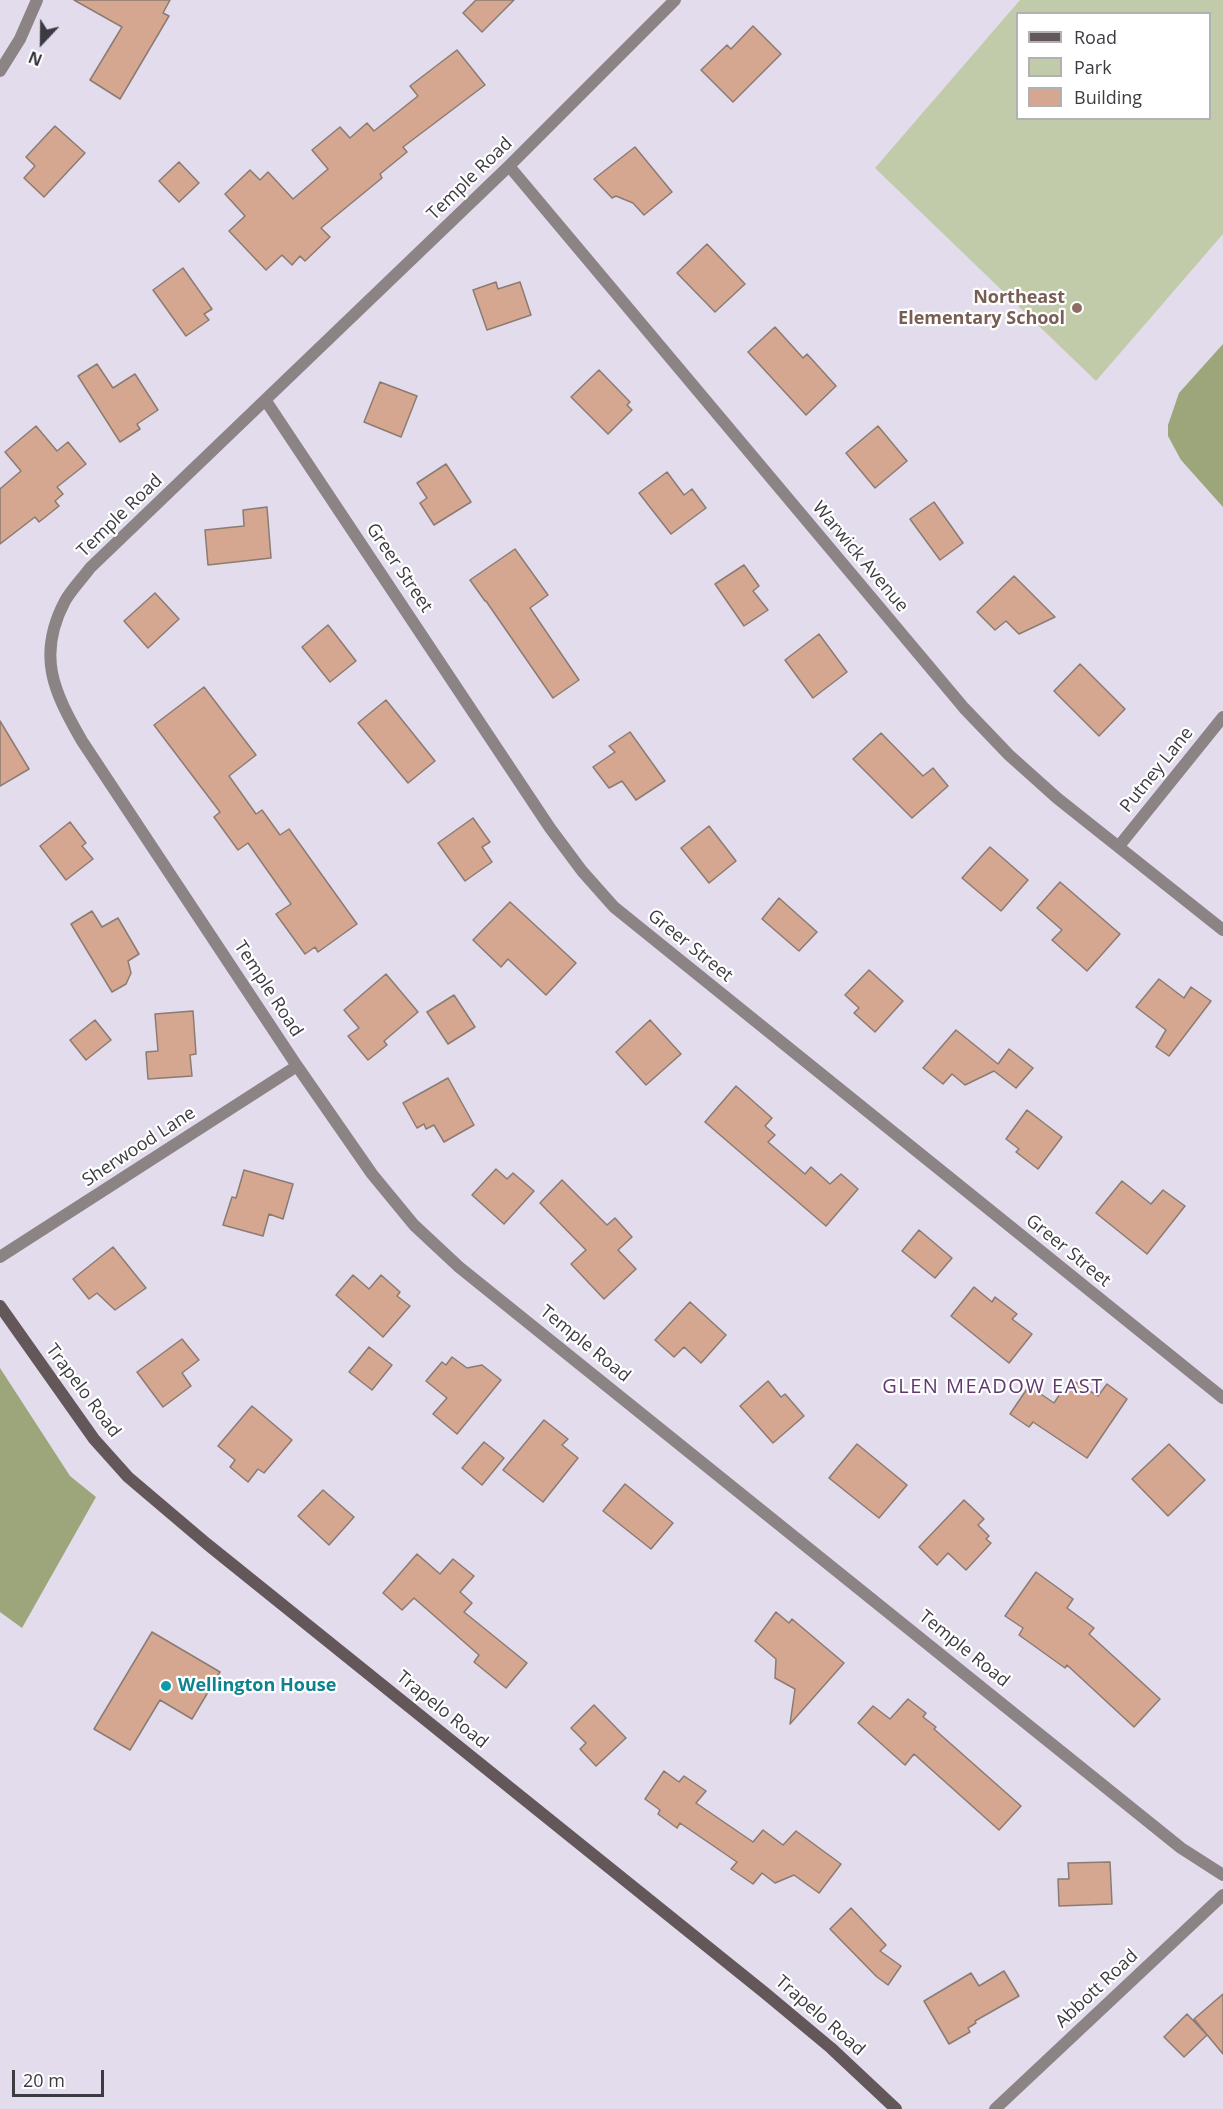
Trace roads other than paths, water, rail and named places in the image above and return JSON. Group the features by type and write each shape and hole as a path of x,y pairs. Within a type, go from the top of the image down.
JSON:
{"main road":[{"name":"Trapelo Road","path":"0,1306 94,1439 136,1484 765,1993 831,2048 896,2109"}],"street":[{"path":"0,71 20,39 37,0"},
{"name":"Temple Road","path":"675,0 509,166 90,568 65,600 52,634 50,668 61,704 82,741 297,1066 372,1174 414,1225 459,1267 1181,1848 1223,1875"},
{"name":"Warwick Avenue","path":"509,166 964,708 1009,755 1057,798 1223,930"},
{"name":"Greer Street","path":"266,401 550,828 582,871 614,907 1223,1398"},
{"name":"Putney Lane","path":"1119,846 1223,717"},
{"name":"Sherwood Lane","path":"0,1257 297,1066"},
{"name":"Abbott Road","path":"995,2109 1223,1895"}],"place":[{"name":"Northeast Elementary School","path":"1077,308"},
{"name":"Wellington House","path":"166,1686"}],"district":[{"name":"GLEN MEADOW EAST","path":"993,1387"}]}
